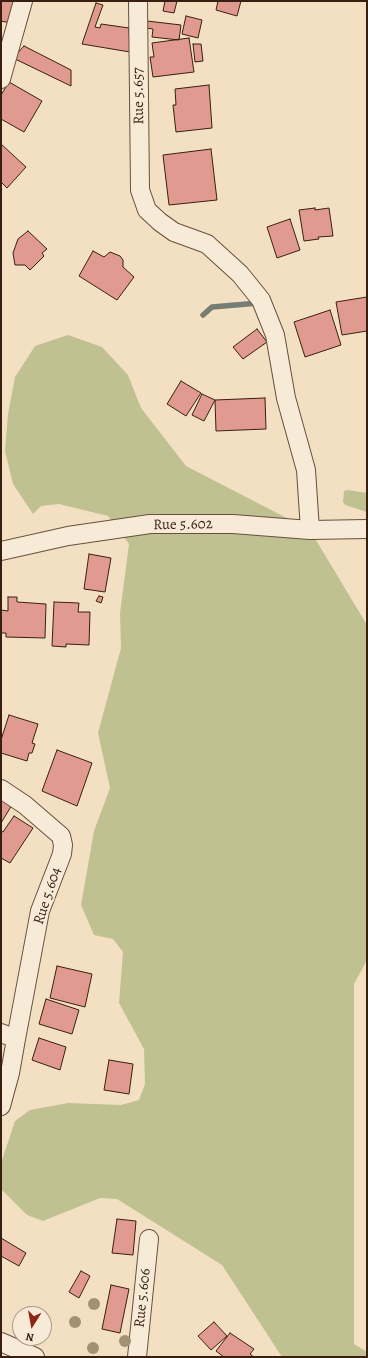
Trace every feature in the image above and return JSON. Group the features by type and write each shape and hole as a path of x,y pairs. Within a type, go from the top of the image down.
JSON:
{"street":[{"path":"1,79 23,1"},
{"name":"Rue 5.657","path":"138,1 140,190 148,210 160,222 174,232 207,244 240,274 261,300 275,335 286,398 306,470 310,530"},
{"name":"Rue 5.602","path":"1,551 68,536 150,524 233,524 310,530 367,529"},
{"name":"Rue 5.604","path":"1,789 25,805 61,836 63,845 62,854 40,911 9,1036 10,1073 1,1106"},
{"name":"Rue 5.606","path":"137,1357 149,1238"},
{"path":"1,1342 35,1357"}],"green space":[{"path":"68,335 102,347 128,375 141,408 186,466 310,530 367,625 367,960 354,984 354,1344 367,1352 367,1357 282,1357 222,1265 117,1199 100,1198 43,1221 27,1215 1,1189 1,1163 15,1121 30,1110 68,1103 121,1105 139,1100 145,1084 144,1049 119,1003 123,952 113,939 94,935 81,905 94,831 110,788 98,733 121,648 120,613 129,544 108,516 59,504 41,506 33,514 13,484 5,451 8,414 15,377 35,346"},
{"path":"348,490 367,493 367,512 345,505 343,502 344,491"}],"building":[{"path":"1,1 16,1 10,23 1,21"},
{"path":"165,1 177,1 174,13 163,11"},
{"path":"218,1 241,1 237,16 216,10"},
{"path":"96,3 103,5 95,27 100,28 101,24 129,28 130,52 82,44"},
{"path":"186,16 202,20 198,38 182,34"},
{"path":"147,21 181,25 179,40 152,37 153,29 146,28"},
{"path":"189,38 194,72 153,77 150,57 154,57 152,43"},
{"path":"193,44 201,44 203,61 195,62"},
{"path":"24,46 71,70 71,86 13,58"},
{"path":"9,82 42,101 24,132 1,119 1,95"},
{"path":"209,85 212,128 176,132 173,105 176,105 175,89"},
{"path":"1,144 26,167 7,188 1,182"},
{"path":"211,149 217,200 169,205 163,155"},
{"path":"315,208 315,210 329,208 333,236 318,237 319,239 304,241 299,210"},
{"path":"290,219 300,250 277,258 267,227"},
{"path":"28,231 47,249 42,253 44,256 30,270 25,265 15,265 13,253 18,239"},
{"path":"93,251 104,257 110,252 120,256 123,260 123,267 134,277 117,300 79,276"},
{"path":"367,297 367,331 342,335 336,302"},
{"path":"330,310 341,345 305,357 294,322"},
{"path":"257,329 267,342 243,359 233,347"},
{"path":"181,381 201,393 186,416 167,404"},
{"path":"202,394 215,400 204,421 192,415"},
{"path":"265,398 266,429 216,431 215,400"},
{"path":"89,554 111,558 105,592 84,589"},
{"path":"99,596 103,597 101,603 96,601"},
{"path":"8,597 17,597 17,602 46,604 45,638 6,637 6,633 1,633 1,610 8,611"},
{"path":"54,602 79,603 78,612 90,612 89,645 66,644 66,647 52,646"},
{"path":"9,715 38,724 32,743 35,744 32,753 29,753 27,761 1,753 1,740"},
{"path":"57,750 92,763 77,806 42,791"},
{"path":"1,793 15,800 1,823"},
{"path":"14,816 33,828 10,863 1,858 1,831 3,832"},
{"path":"57,966 92,974 85,1007 50,998"},
{"path":"46,999 79,1010 72,1034 39,1024"},
{"path":"39,1038 66,1047 60,1070 32,1060"},
{"path":"109,1060 133,1064 129,1094 104,1090"},
{"path":"117,1219 136,1221 133,1255 112,1253"},
{"path":"1,1238 26,1253 19,1266 1,1256"},
{"path":"81,1271 90,1276 79,1298 69,1292"},
{"path":"111,1285 129,1289 120,1333 102,1329"},
{"path":"214,1322 227,1336 211,1350 198,1336"},
{"path":"230,1333 254,1349 250,1354 254,1357 224,1357 216,1351"}],"waterway":[{"path":"203,315 212,307 259,303"}]}
